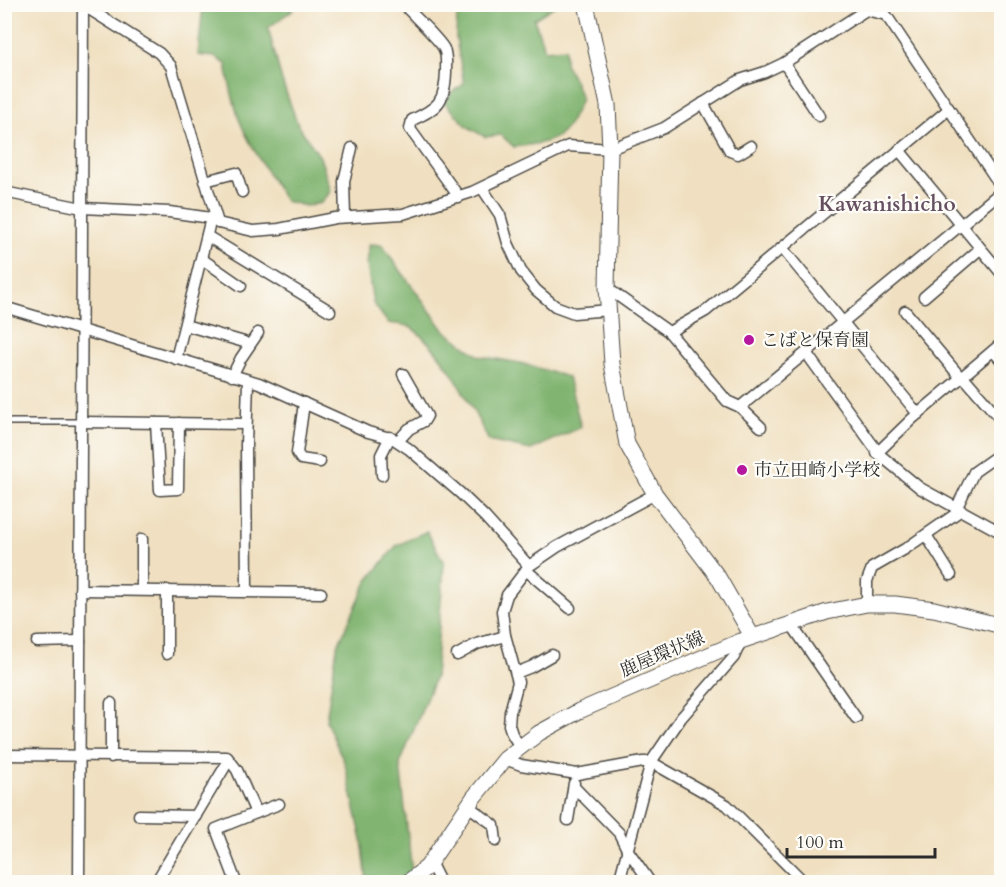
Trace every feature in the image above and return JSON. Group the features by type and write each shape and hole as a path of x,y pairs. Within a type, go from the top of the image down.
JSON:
{"main road":[{"path":"586,4 608,105 610,149 607,288 612,364 627,444 655,494 718,577 747,639"},
{"name":"鹿屋環状線","path":"408,882 427,867 468,806 505,759 539,733 579,711 747,639 827,612 867,604 895,604 934,609 1002,626"}],"street":[{"path":"403,4 444,49 446,63 446,89 440,103 412,120 410,129 459,197"},
{"path":"82,5 159,53 171,66 205,181 214,220 207,236 176,359"},
{"path":"79,882 82,5"},
{"path":"4,192 82,208 170,212 214,220 253,231 279,229 345,217 403,214 482,188 568,146 610,149 664,128 740,80 784,63 866,7 886,15 1002,189 807,354 740,407"},
{"path":"784,63 819,116"},
{"path":"703,103 730,151 738,154 751,146"},
{"path":"669,332 706,311 949,109"},
{"path":"345,217 344,181 352,148"},
{"path":"899,150 1002,274"},
{"path":"205,181 236,173 242,192"},
{"path":"482,188 501,215 508,243 521,271 536,290 555,306 574,313 609,310"},
{"path":"207,236 330,311"},
{"path":"782,248 918,414"},
{"path":"924,297 981,249"},
{"path":"201,258 241,286"},
{"path":"607,288 669,332 727,401 740,407 761,427"},
{"path":"4,307 259,383 368,432 394,439 460,493 528,568 570,608"},
{"path":"905,311 1002,421"},
{"path":"185,325 244,342"},
{"path":"232,376 258,333"},
{"path":"877,453 918,414 997,347 1002,361"},
{"path":"807,354 877,453 920,488 1002,533"},
{"path":"382,475 381,455 394,439 424,421 427,416 403,374"},
{"path":"247,591 248,381"},
{"path":"304,403 297,453 302,459 320,462"},
{"path":"81,422 246,424"},
{"path":"156,423 160,490 178,489 179,423"},
{"path":"867,604 867,581 872,568 926,535 958,510 974,472 1001,453"},
{"path":"519,747 509,725 518,682 505,636 502,611 507,595 528,568 557,547 655,494"},
{"path":"926,535 951,575"},
{"path":"142,539 142,590"},
{"path":"80,590 321,593"},
{"path":"167,590 167,654"},
{"path":"790,624 856,718"},
{"path":"458,655 477,644 505,636"},
{"path":"619,882 651,762 681,718 747,639"},
{"path":"37,642 80,641"},
{"path":"516,673 552,655"},
{"path":"111,703 111,757"},
{"path":"4,755 227,757 237,770 256,813"},
{"path":"505,759 520,765 573,774 651,762 727,806 804,882"},
{"path":"156,882 229,760"},
{"path":"568,820 575,788 573,774"},
{"path":"575,788 619,832 627,849 650,882"},
{"path":"236,882 216,829 279,804"},
{"path":"468,806 494,825 496,841"},
{"path":"139,815 196,816"},
{"path":"430,862 440,882"}],"lane":[{"path":"4,422 81,422"}],"green space":[{"path":"203,5 299,5 268,28 282,81 298,125 320,157 331,191 321,203 306,206 285,201 260,161 239,119 226,64 215,57 198,55"},
{"path":"464,5 556,5 534,19 545,50 565,48 565,63 581,99 569,123 558,136 541,143 514,147 501,135 485,137 468,127 444,102 452,92 464,84 456,38 457,13"},
{"path":"369,244 382,245 444,330 479,356 520,363 568,377 581,427 531,450 489,441 456,379 434,349 410,327 388,323 373,303 367,264"},
{"path":"427,531 444,563 435,677 400,764 413,882 367,882 362,840 345,764 326,721 337,647 367,582 396,546"}],"place":[{"name":"こばと保育園","path":"749,340"},
{"name":"市立田崎小学校","path":"742,470"}],"district":[{"name":"Kawanishicho","path":"887,204"}]}
